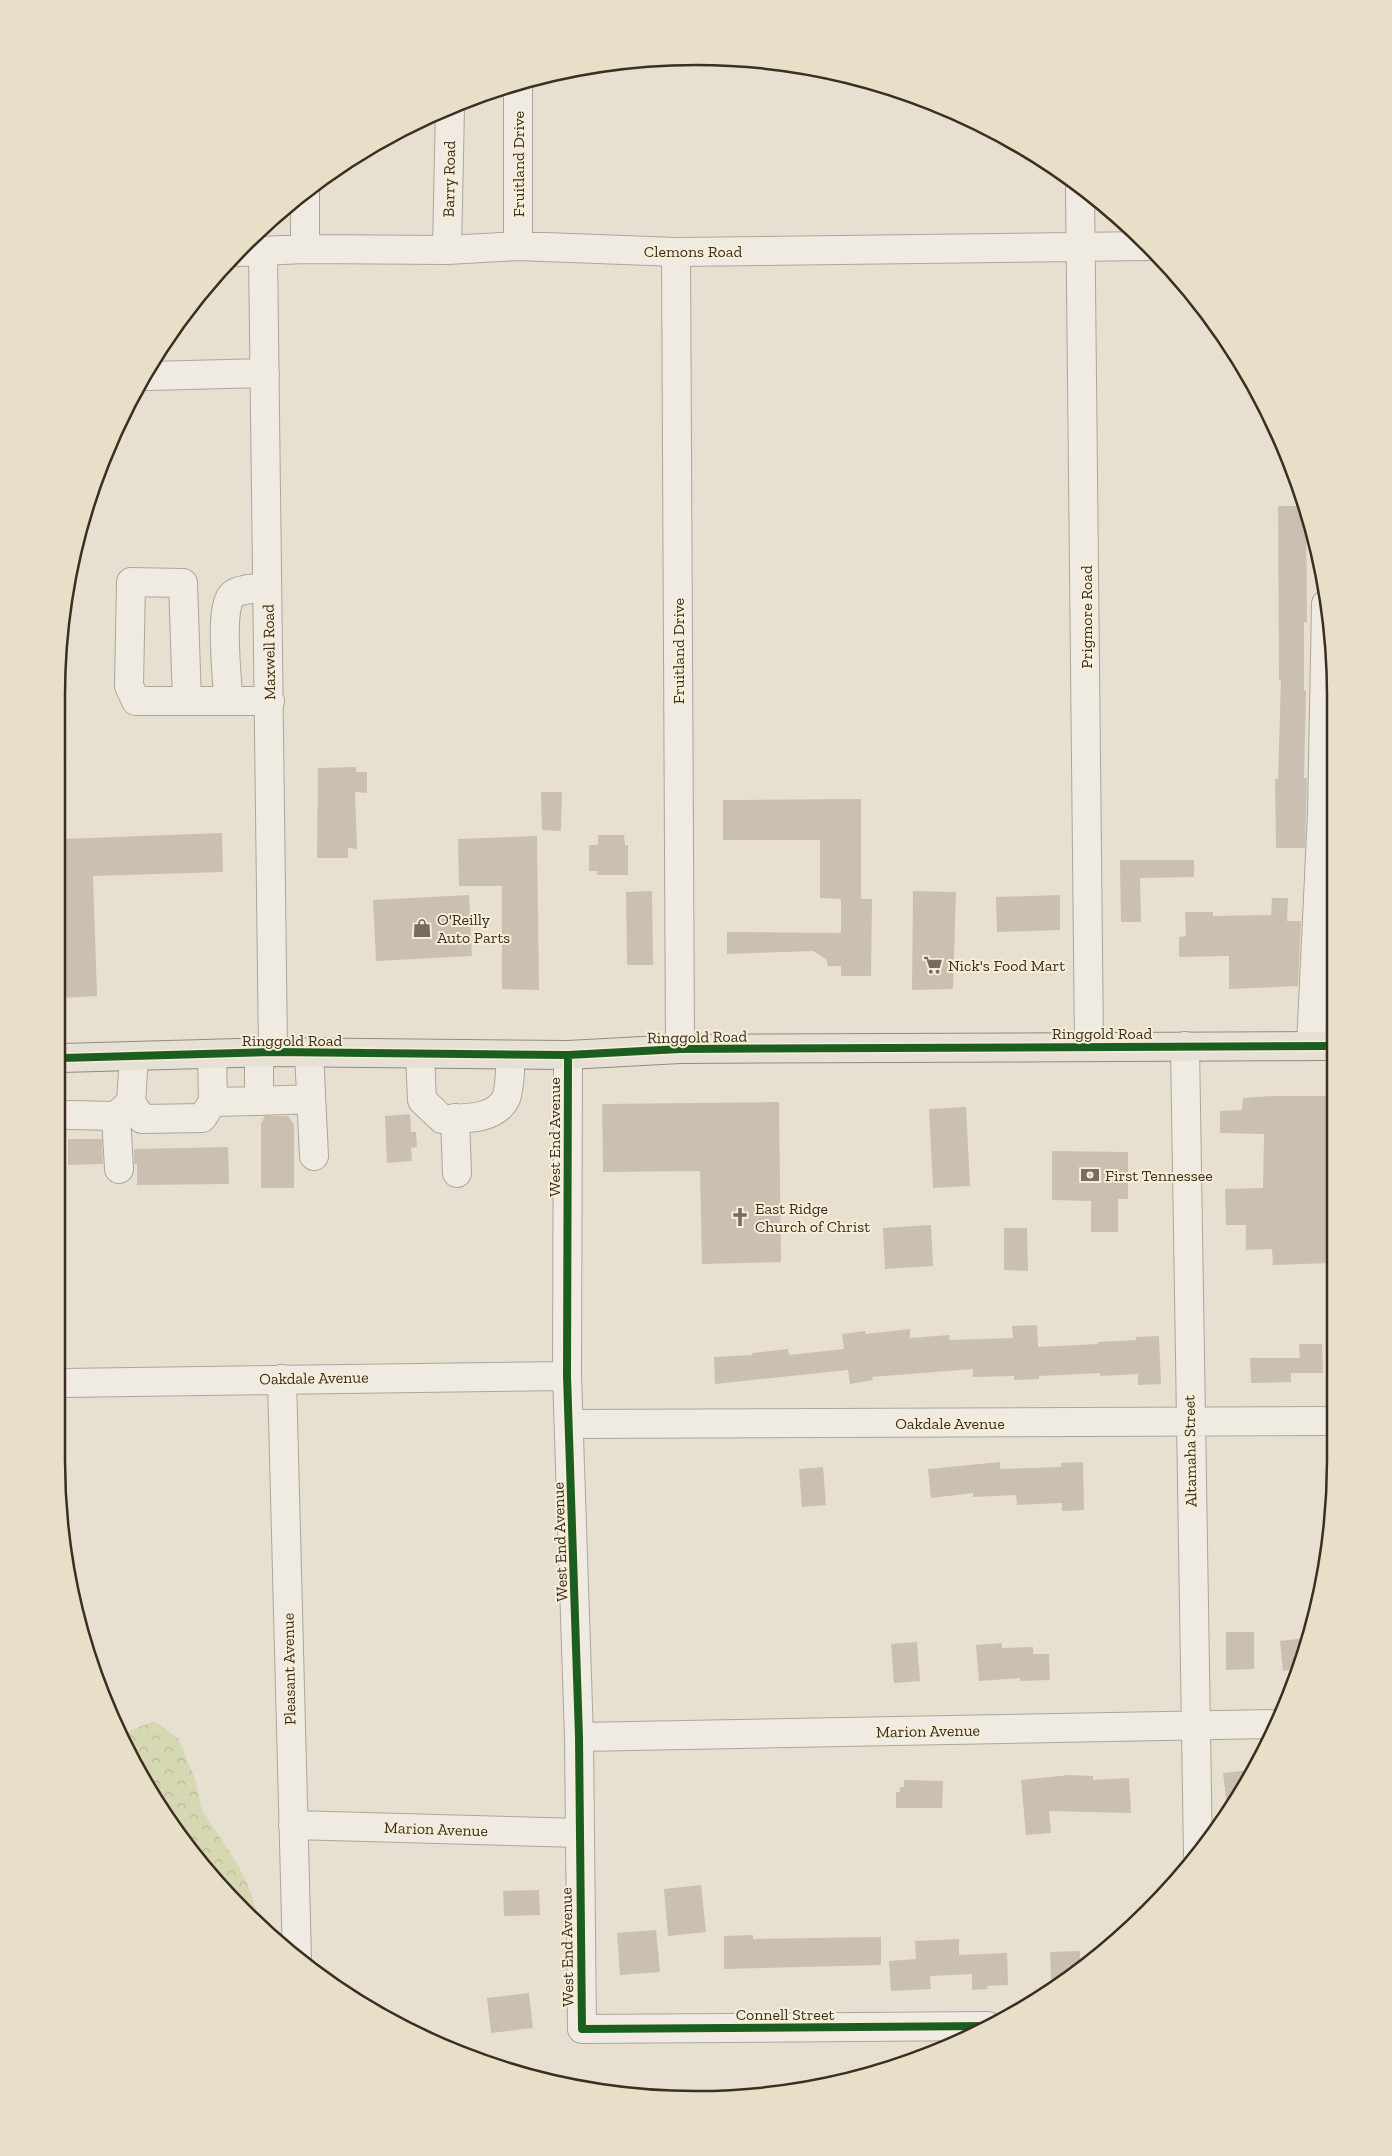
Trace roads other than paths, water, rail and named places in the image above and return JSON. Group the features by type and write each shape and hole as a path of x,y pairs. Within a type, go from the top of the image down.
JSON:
{"main road":[{"name":"Ringgold Road","path":"65,1058 266,1053 568,1055 680,1050 1322,1046"}],"street":[{"name":"Fruitland Drive","path":"518,91 518,246"},
{"name":"Barry Road","path":"447,250 450,115"},
{"name":"Prigmore Road","path":"1080,195 1083,247 1089,1046"},
{"path":"305,201 305,249"},
{"name":"Clemons Road","path":"251,252 305,249 447,250 518,246 676,252 1138,246"},
{"name":"Maxwell Road","path":"251,252 265,373 270,701 266,1053 259,1101"},
{"name":"Fruitland Drive","path":"676,252 680,1050"},
{"path":"152,376 265,373"},
{"path":"228,700 226,641 228,601 237,592 267,587"},
{"path":"1322,1046 1322,814 1325,647"},
{"path":"187,701 270,701"},
{"name":"Altamaha Street","path":"1185,1046 1198,1843"},
{"path":"309,1053 314,1156"},
{"path":"70,1115 124,1109 142,1119 202,1118 213,1102 212,1054"},
{"path":"420,1054 422,1100 442,1119 479,1118 494,1109 506,1098 511,1055"},
{"name":"West End Avenue","path":"568,1055 567,1376 579,1737 578,1833 582,2029"},
{"path":"119,1169 124,1109 134,1057"},
{"path":"213,1102 311,1099"},
{"path":"456,1118 457,1173"},
{"name":"Oakdale Avenue","path":"65,1383 282,1378 567,1376"},
{"name":"Pleasant Avenue","path":"282,1378 297,1948"},
{"name":"Oakdale Avenue","path":"570,1424 1327,1421"},
{"name":"Marion Avenue","path":"579,1737 1269,1724"},
{"name":"Marion Avenue","path":"293,1825 578,1833"},
{"name":"Connell Street","path":"582,2029 975,2026"}],"place":[{"name":"O'Reilly Auto Parts","path":"422,928"},
{"name":"Nick's Food Mart","path":"933,965"},
{"name":"First Tennessee","path":"1090,1175"},
{"name":"East Ridge Church of Christ","path":"740,1217"}]}
